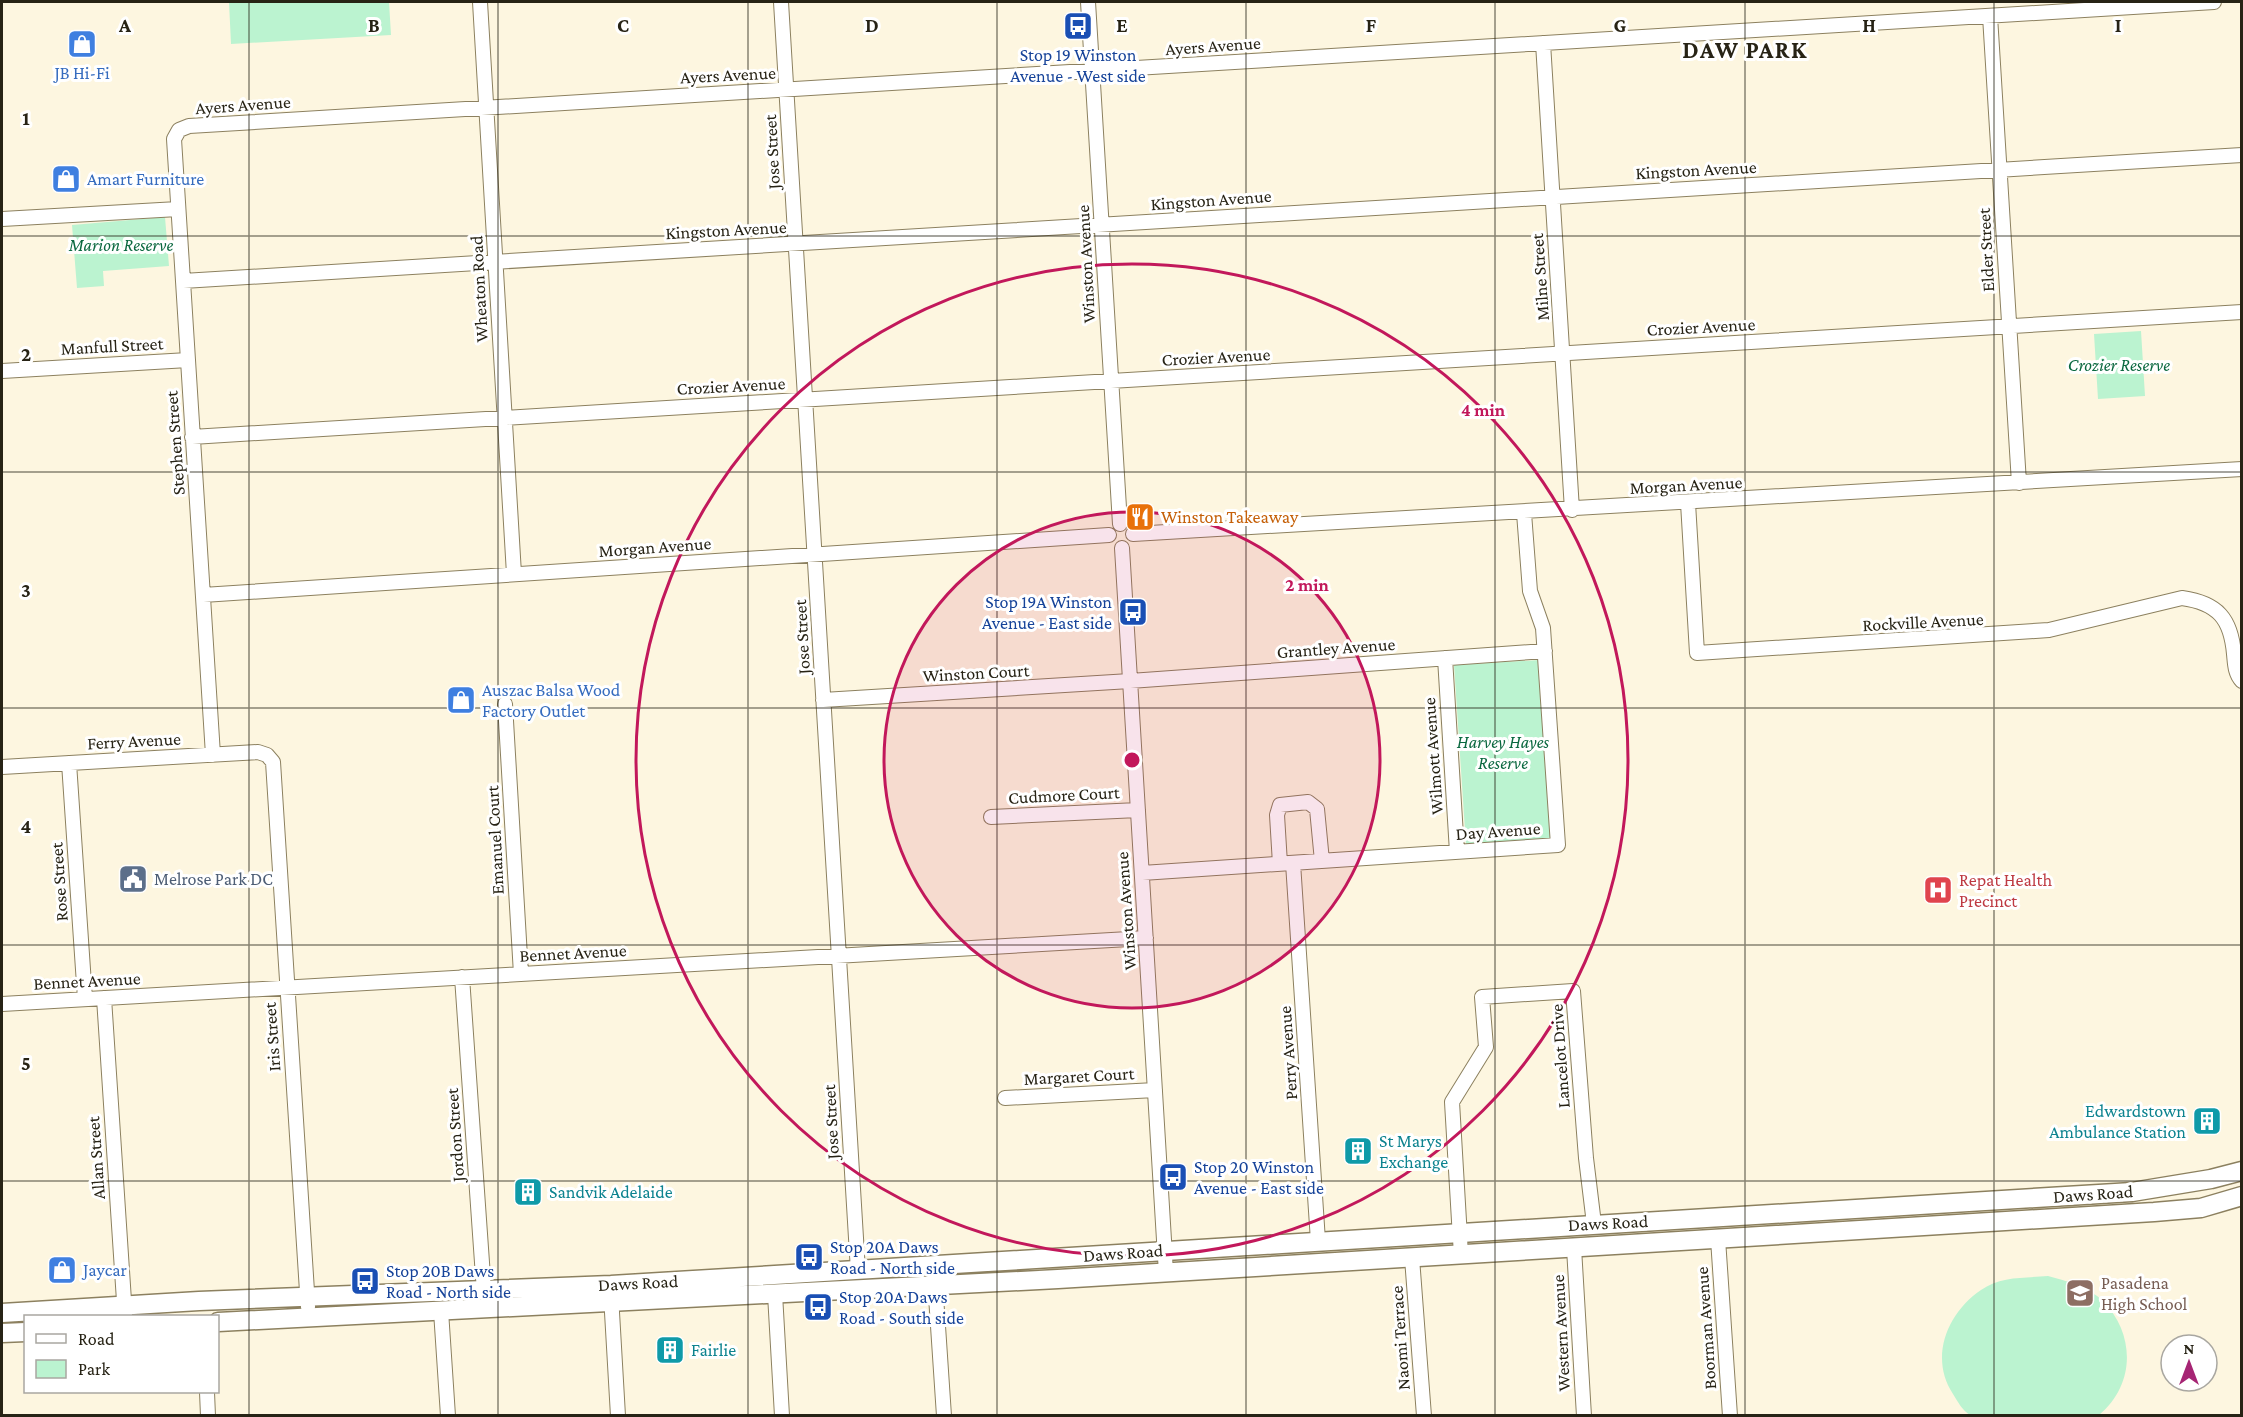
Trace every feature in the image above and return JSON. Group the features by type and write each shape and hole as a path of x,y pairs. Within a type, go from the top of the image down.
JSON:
{"main road":[{"name":"Daws Road","path":"219,1322 441,1311 858,1271 1165,1250 2145,1191 2238,1173"},
{"name":"Daws Road","path":"2,1313 125,1311 307,1296 484,1291 775,1294 936,1286 2101,1215 2200,1208 2241,1196"},
{"path":"1996,1220 2019,1199 2026,1211 2061,1209 2101,1215"},
{"path":"1918,1225 1927,1204"},
{"path":"1905,1205 1918,1225"},
{"path":"1682,1219 1707,1228 1718,1239 1744,1215"},
{"path":"2,1333 24,1332"}],"street":[{"name":"Wheaton Road","path":"480,2 514,574"},
{"name":"Jose Street","path":"781,2 858,1271"},
{"name":"Winston Avenue","path":"1088,2 1120,524"},
{"name":"Ayers Avenue","path":"179,130 189,126 2214,2"},
{"name":"Elder Street","path":"1990,16 2019,483"},
{"name":"Milne Street","path":"1543,43 1572,510"},
{"name":"Stephen Street","path":"179,130 174,139 213,755"},
{"name":"Kingston Avenue","path":"183,281 2241,155"},
{"path":"2,219 178,209"},
{"name":"Crozier Avenue","path":"192,437 2241,312"},
{"name":"Manfull Street","path":"2,371 188,360"},
{"name":"Morgan Avenue","path":"1133,534 1524,513 2241,469"},
{"name":"Rockville Avenue","path":"1688,503 1697,653 2049,630 2182,598 2201,601 2216,609 2228,624 2232,633 2236,669 2241,681"},
{"name":"Day Avenue","path":"1142,873 1558,845 1543,628 1530,591 1524,513"},
{"path":"1120,524 1129,527 1133,534 1131,543 1122,548 1114,546 1109,536 1113,528 1120,524"},
{"name":"Morgan Avenue","path":"202,594 1109,536"},
{"name":"Winston Avenue","path":"1122,548 1166,1273"},
{"name":"Grantley Avenue","path":"1130,681 1545,651"},
{"name":"Wilmott Avenue","path":"1445,658 1457,852"},
{"name":"Winston Court","path":"823,700 1130,681"},
{"name":"Emanuel Court","path":"505,704 521,974"},
{"name":"Ferry Avenue","path":"2,767 258,752 267,755"},
{"name":"Iris Street","path":"267,755 273,768 308,1318"},
{"name":"Rose Street","path":"69,763 86,999"},
{"path":"1286,864 1277,814 1280,805 1308,802 1317,809 1322,861"},
{"name":"Cudmore Court","path":"992,817 1138,810"},
{"name":"Perry Avenue","path":"1286,864 1318,1241"},
{"name":"Bennet Avenue","path":"2,1004 1146,938"},
{"name":"Jordon Street","path":"462,977 484,1291"},
{"name":"Lancelot Drive","path":"1461,1255 1452,1102 1486,1047 1482,997 1573,991 1586,1158 1594,1224"},
{"name":"Allan Street","path":"104,998 125,1311"},
{"name":"Margaret Court","path":"1005,1098 1155,1090"},
{"name":"Boorman Avenue","path":"1718,1239 1730,1416"},
{"name":"Western Avenue","path":"1574,1248 1584,1416"},
{"name":"Naomi Terrace","path":"1412,1258 1424,1416"},
{"path":"934,1266 944,1416"},
{"path":"611,1294 618,1416"},
{"path":"775,1294 782,1416"},
{"path":"441,1311 448,1416"},
{"path":"207,1393 208,1416"}],"green space":[{"path":"229,2 389,2 391,35 231,44"},
{"name":"Marion Reserve","path":"165,217 169,266 103,271 104,286 77,288 72,225"},
{"name":"Crozier Reserve","path":"2141,331 2145,396 2098,399 2094,334"},
{"name":"Harvey Hayes Reserve","path":"1540,660 1551,839 1466,845 1454,665"},
{"path":"2048,1276 2070,1282 2091,1292 2114,1314 2126,1344 2125,1375 2119,1389 2111,1403 2099,1415 1970,1415 1962,1408 1953,1394 1942,1366 1945,1337 1951,1324 1969,1300 1988,1285 2013,1278"}],"place":[{"name":"Stop 19 Winston Avenue - West side","path":"1078,26"},
{"name":"JB Hi-Fi","path":"82,44"},
{"name":"Amart Furniture","path":"66,179"},
{"name":"Winston Takeaway","path":"1140,517"},
{"name":"Stop 19A Winston Avenue - East side","path":"1133,612"},
{"name":"Auszac Balsa Wood Factory Outlet","path":"461,700"},
{"name":"Melrose Park DC","path":"133,879"},
{"name":"Repat Health Precinct","path":"1938,890"},
{"name":"Edwardstown Ambulance Station","path":"2207,1121"},
{"name":"St Marys Exchange","path":"1358,1151"},
{"name":"Stop 20 Winston Avenue - East side","path":"1173,1177"},
{"name":"Sandvik Adelaide","path":"528,1192"},
{"name":"Stop 20A Daws Road - North side","path":"809,1257"},
{"name":"Jaycar","path":"62,1270"},
{"name":"Stop 20B Daws Road - North side","path":"365,1281"},
{"name":"Pasadena High School","path":"2080,1293"},
{"name":"Stop 20A Daws Road - South side","path":"818,1307"},
{"name":"Fairlie","path":"670,1350"}],"district":[{"name":"DAW PARK","path":"1745,50"}]}
